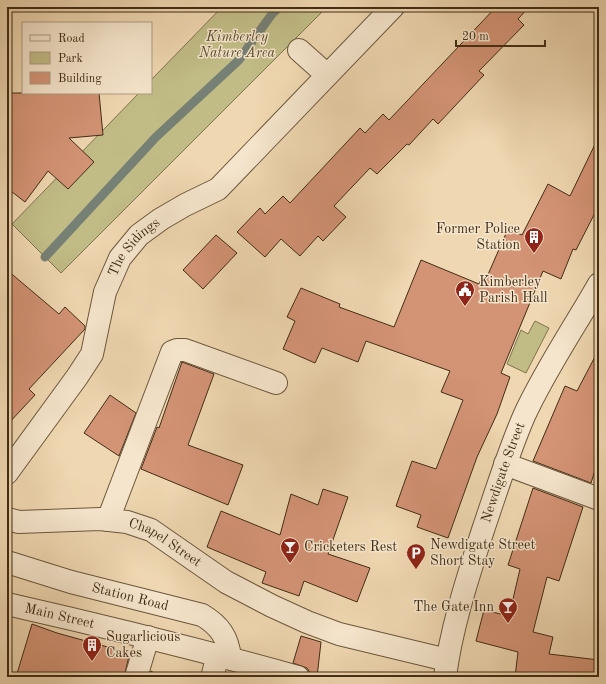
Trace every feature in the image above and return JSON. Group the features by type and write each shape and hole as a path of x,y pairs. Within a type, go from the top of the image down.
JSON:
{"street":[{"name":"The Sidings","path":"7,472 92,354 105,292 120,258 139,235 161,219 185,205 218,189 393,7"},
{"path":"299,50 327,75"},
{"name":"Newdigate Street","path":"446,668 467,579 505,464 524,416 558,352 590,317 599,284"},
{"path":"108,520 172,352 177,350 185,350 276,383"},
{"path":"505,464 599,499"},
{"name":"Chapel Street","path":"7,519 19,522 108,520 127,522 151,530 226,582 272,606 339,634 446,668"},
{"name":"Station Road","path":"7,562 71,582 202,615 214,622 229,648 220,662"},
{"name":"Main Street","path":"7,604 148,637 220,662 298,677"},
{"path":"136,677 148,637"}],"green space":[{"name":"Kimberley Nature Area","path":"222,7 327,7 61,273 12,224 138,94 152,94 152,79"},
{"path":"535,321 549,328 526,373 507,364 521,330 528,334"}],"building":[{"path":"496,7 529,7 518,19 524,25 479,71 484,75 438,124 433,119 409,145 407,144 377,174 370,168 334,206 346,217 323,241 318,236 300,256 281,239 265,257 237,232 260,208 265,214 283,196 290,203 360,128 365,133 383,114 389,120"},
{"path":"7,93 99,94 103,135 69,138 94,162 68,189 48,171 25,202 7,188"},
{"path":"599,136 599,205 576,250 573,249 561,279 543,271 501,373 510,377 497,414 477,457 448,538 417,527 421,515 396,506 412,461 436,469 463,400 441,392 450,371 366,341 358,362 322,348 315,363 283,349 295,321 287,317 301,288 340,304 339,307 394,327 421,260 479,284 482,277 486,279 508,229 522,235 548,184 570,196"},
{"path":"216,235 237,253 203,289 183,270"},
{"path":"7,270 59,314 65,307 85,326 85,329 29,389 35,395 7,425"},
{"path":"599,349 599,458 591,483 533,461 565,386 577,391"},
{"path":"182,362 214,374 188,445 243,465 228,505 141,469 157,427 159,428"},
{"path":"110,395 136,413 119,456 84,433"},
{"path":"533,488 583,507 559,581 547,577 533,632 553,637 549,654 599,660 599,677 515,677 518,652 476,641 484,610 509,616 520,569 508,565"},
{"path":"323,489 348,497 328,554 370,568 357,602 304,581 299,596 262,583 266,572 207,547 221,511 280,535 291,494 318,505"},
{"path":"32,624 57,633 122,651 129,656 124,677 16,677"},
{"path":"301,636 321,642 317,677 310,677 310,673 307,668 293,663"},
{"path":"151,671 160,677 149,677"}],"waterway":[{"path":"45,257 156,137 239,60 272,14 279,7"}],"place":[{"name":"Former Police Station","path":"534,254"},
{"name":"Kimberley Parish Hall","path":"465,307"},
{"name":"Cricketers Rest","path":"290,564"},
{"name":"Newdigate Street Short Stay","path":"416,570"},
{"name":"The Gate Inn","path":"508,624"},
{"name":"Sugarlicious Cakes","path":"92,662"}]}
